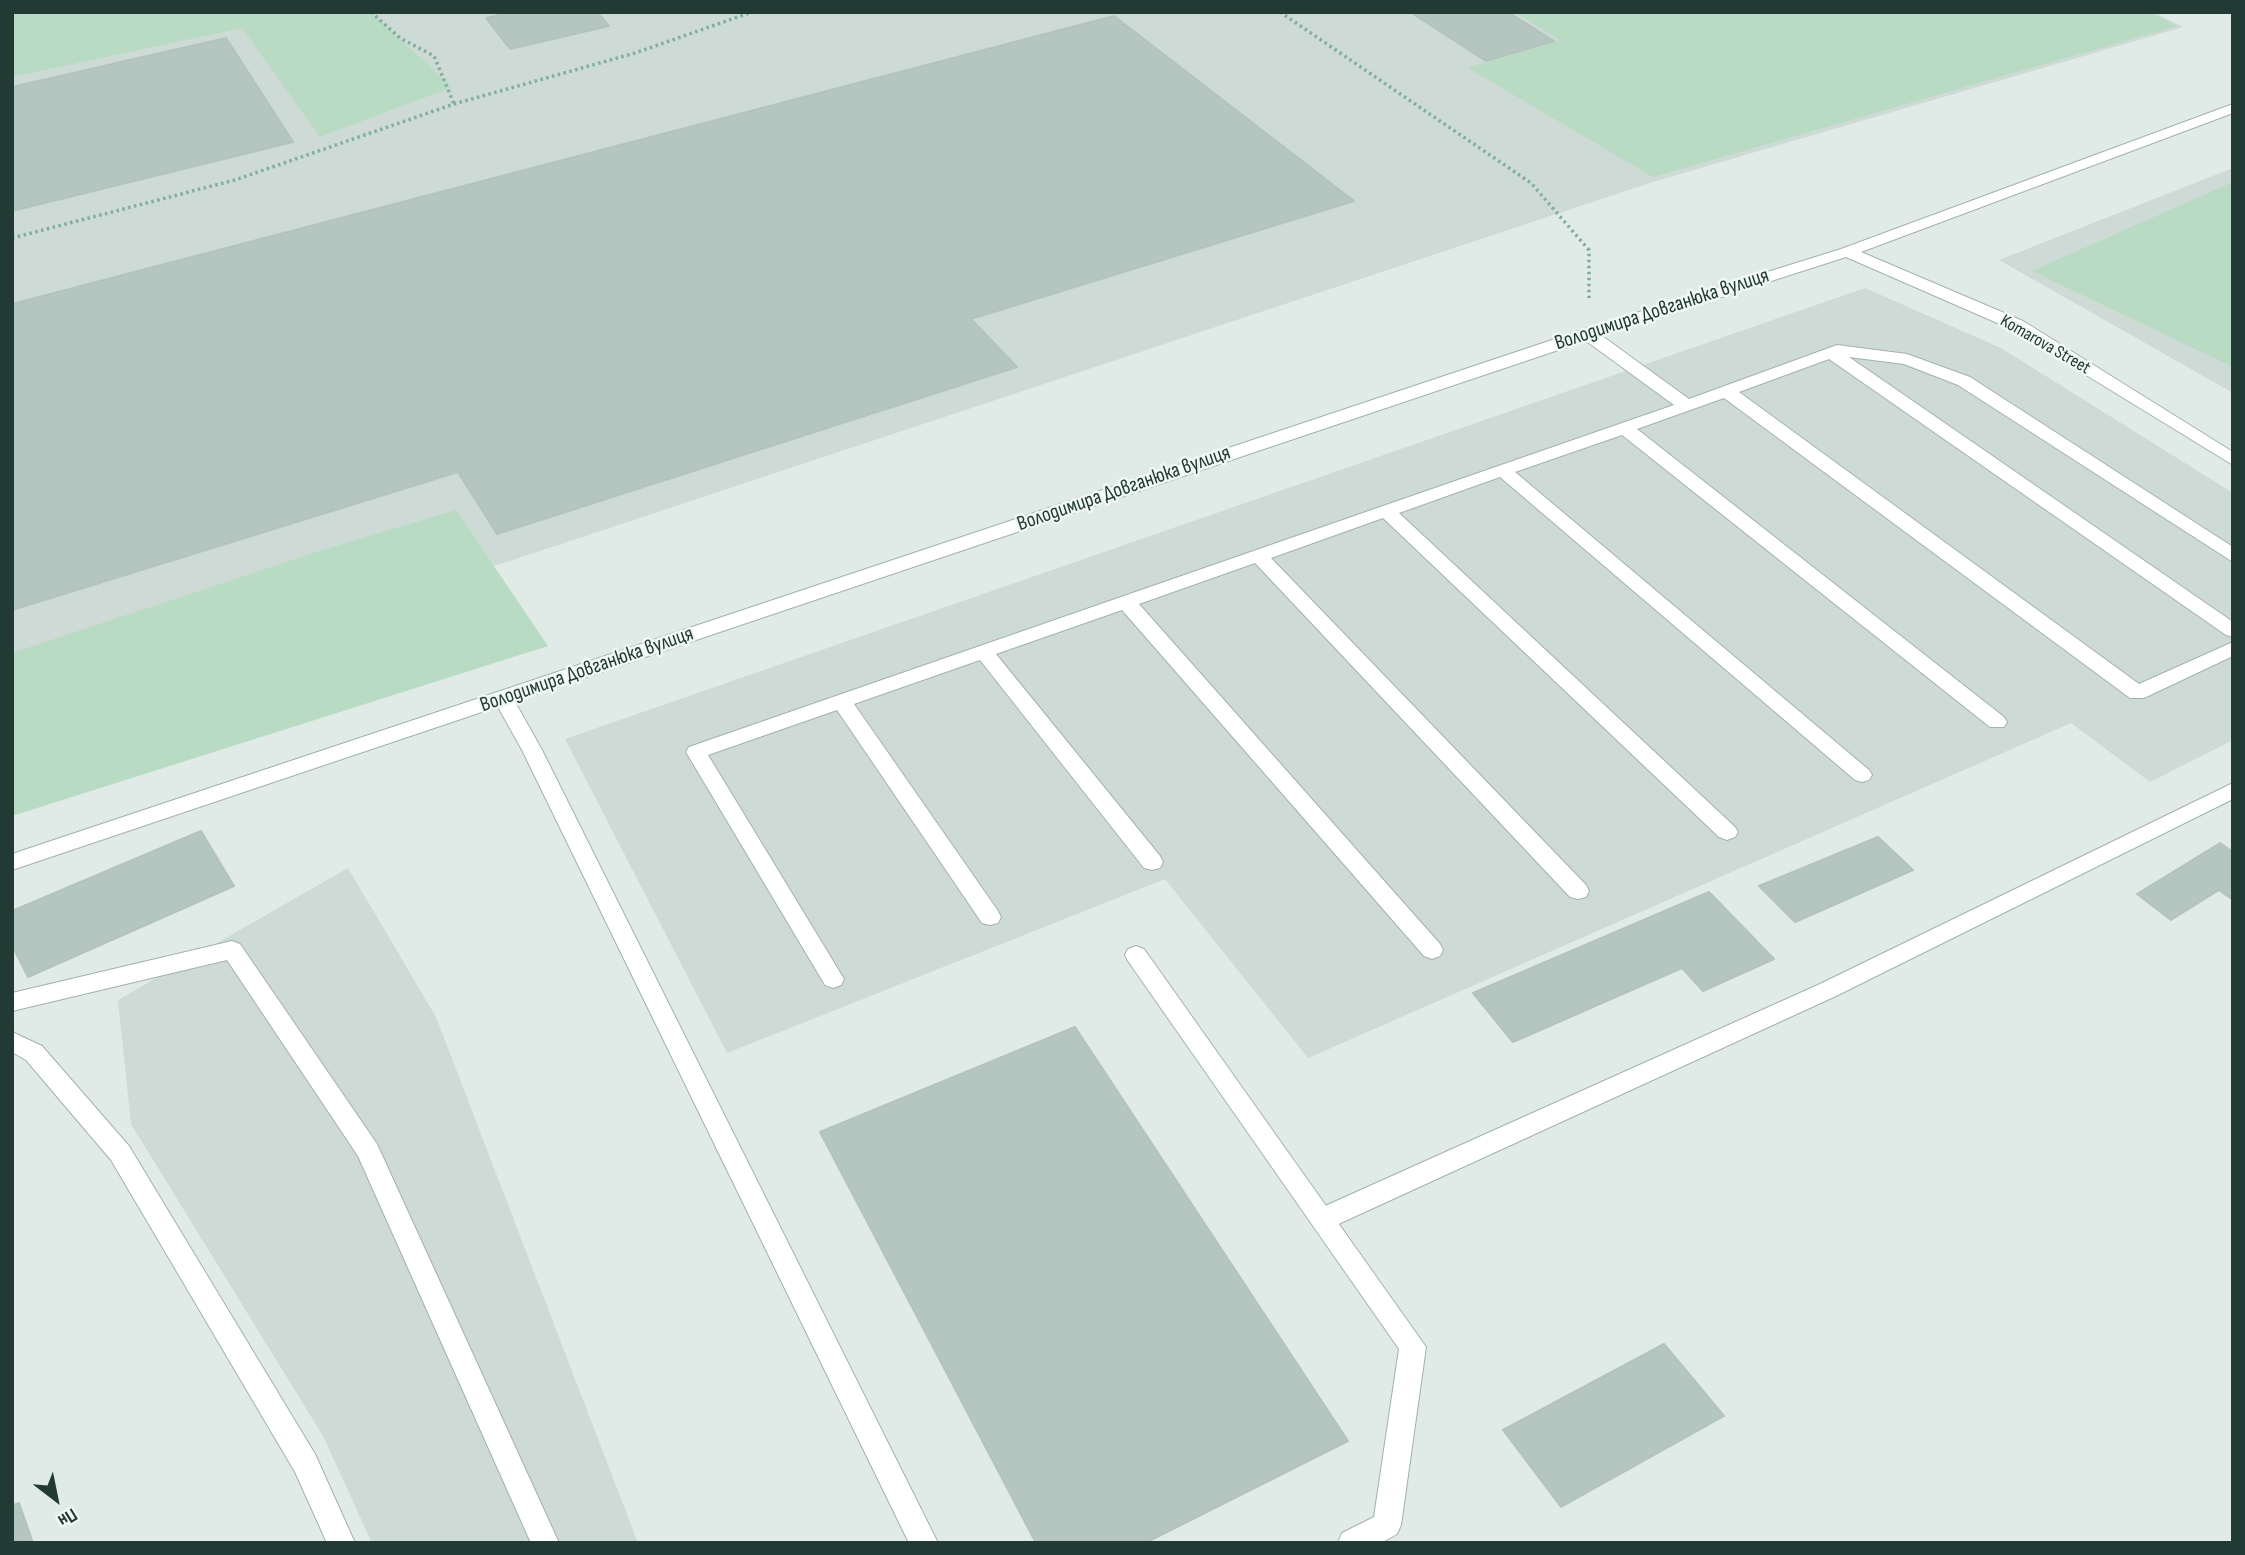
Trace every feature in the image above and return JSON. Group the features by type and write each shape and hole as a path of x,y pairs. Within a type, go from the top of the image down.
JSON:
{"street":[{"name":"Володимира Довганюка вулиця","path":"12,862 1588,334 1847,251 2233,108"},
{"name":"Komarova Street","path":"1847,251 2017,325 2233,460"},
{"path":"1588,334 1687,406"},
{"path":"833,979 696,752 1687,406 1837,350 1907,359 1964,381 2233,556"},
{"path":"1831,352 2233,631"},
{"path":"1726,391 2137,693 2233,648"},
{"path":"1624,428 1997,722"},
{"path":"1502,470 1862,775"},
{"path":"1386,511 1727,832"},
{"path":"1258,556 1578,891"},
{"path":"1126,602 1432,950"},
{"path":"984,652 1152,862"},
{"path":"503,698 532,750 924,1543"},
{"path":"842,702 990,918"},
{"path":"1323,1219 1828,990 2233,790"},
{"path":"12,1002 232,950 368,1151 545,1543"},
{"path":"1136,955 1413,1347 1387,1525 1352,1543"},
{"path":"12,1041 34,1053 120,1153 304,1462 341,1543"}],"path":[{"path":"371,12 400,38 434,56 454,104"},
{"path":"12,238 234,180 454,104 635,53 752,12"},
{"path":"1280,12 1531,183 1589,250 1588,334"}],"shaded area":[{"path":"12,12 2153,12 2183,27 1656,181 12,726"},
{"path":"2233,168 2233,393 1999,260"},
{"path":"1865,288 2001,348 2233,493 2233,740 2150,782 2071,723 1308,1058 1165,879 727,1053 565,739"},
{"path":"348,868 436,1017 638,1543 372,1543 323,1436 131,1124 118,1000"}],"green space":[{"path":"12,12 371,12 452,87 320,137 242,28 12,77"},
{"path":"1514,12 2149,12 2177,26 1653,177 1468,68 1560,40"},
{"path":"2233,182 2233,367 2032,271"},
{"path":"456,510 548,646 12,816 12,653 313,553"}],"building":[{"path":"513,12 597,12 609,26 510,49 486,18"},
{"path":"1410,12 1508,12 1554,41 1486,61"},
{"path":"1114,16 1354,201 971,319 1017,367 497,534 458,472 12,610 12,304"},
{"path":"226,38 293,142 12,211 12,87"},
{"path":"201,831 234,886 28,977 12,945 12,911"},
{"path":"1878,837 1913,870 1795,922 1759,886"},
{"path":"2220,843 2233,852 2233,900 2219,890 2171,920 2137,894"},
{"path":"1709,892 1774,959 1703,991 1682,968 1513,1042 1473,993"},
{"path":"1075,1027 1348,1441 1145,1543 1036,1543 820,1132"},
{"path":"1664,1344 1724,1416 1561,1507 1503,1430"},
{"path":"19,1503 33,1543 12,1543 12,1506"}]}
